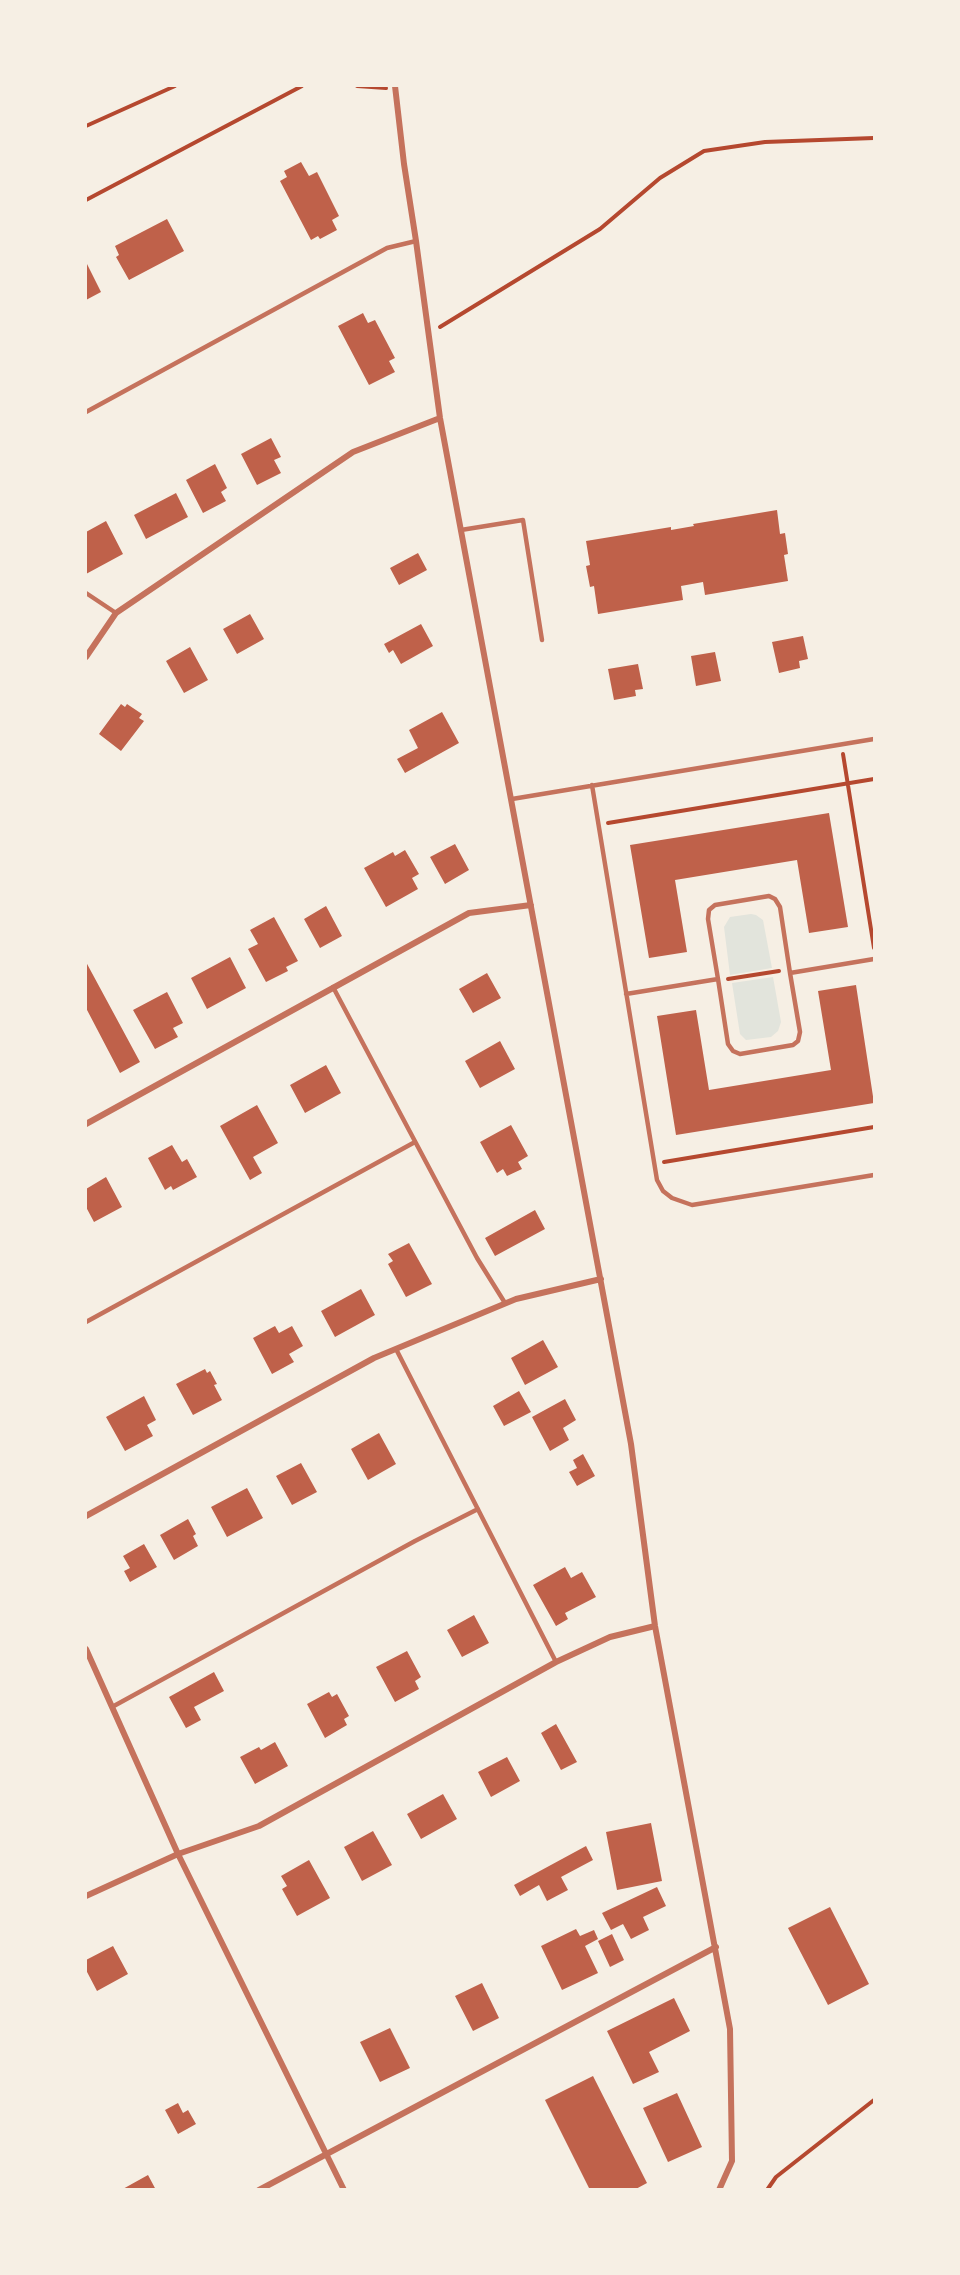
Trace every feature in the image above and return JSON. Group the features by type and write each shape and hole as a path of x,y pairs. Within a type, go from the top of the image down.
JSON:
{"street":[{"path":"395,87 440,418 631,1444 655,1626 730,2029 732,2161 719,2190"},
{"path":"86,657 116,613 353,452 440,418"},
{"path":"86,1124 469,913 531,905"},
{"path":"86,1516 364,1364 396,1349 516,1299 601,1279"},
{"path":"86,1896 178,1854 259,1826 556,1662 610,1637 655,1626"},
{"path":"86,1649 178,1854 344,2190"},
{"path":"259,2190 716,1947"}],"lane":[{"path":"86,412 387,248 417,241"},
{"path":"461,530 523,520 542,640"},
{"path":"86,593 116,613"},
{"path":"512,799 874,739"},
{"path":"592,785 654,1163 657,1180 663,1191 672,1198 692,1205 874,1175"},
{"path":"769,896 775,899 780,907 790,971 800,1032 798,1041 793,1045 740,1054 733,1051 728,1044 708,919 710,910 715,905 769,896"},
{"path":"790,971 874,959"},
{"path":"626,994 718,980"},
{"path":"333,987 477,1258 505,1303"},
{"path":"86,1322 415,1142"},
{"path":"396,1349 556,1662"},
{"path":"112,1707 415,1541 478,1509"}],"path":[{"path":"86,126 175,86"},
{"path":"86,200 302,86"},
{"path":"357,86 395,87"},
{"path":"429,333 600,229 660,178 704,151 765,142 874,138"},
{"path":"841,745 874,948"},
{"path":"598,824 874,779"},
{"path":"718,980 790,971"},
{"path":"654,1163 874,1127"},
{"path":"767,2190 776,2176 874,2100"}],"shaded area":[{"path":"751,914 763,920 772,968 730,975 724,927 730,917"},
{"path":"773,977 781,1022 778,1031 771,1037 746,1040 740,1034 732,983"}],"building":[{"path":"301,162 309,176 317,172 339,216 332,220 337,230 320,239 318,236 311,240 280,181 287,177 284,171"},
{"path":"167,219 184,251 129,280 116,257 119,255 115,246"},
{"path":"86,262 101,292 86,300"},
{"path":"363,313 368,323 375,320 395,358 389,361 395,372 369,385 338,326"},
{"path":"271,438 281,457 274,460 281,473 257,485 241,454"},
{"path":"215,464 227,488 221,492 226,501 203,513 186,480"},
{"path":"176,493 188,517 146,539 134,515"},
{"path":"777,510 780,534 785,533 788,554 784,555 788,581 705,595 703,582 681,586 683,600 598,614 594,586 590,587 586,566 590,565 586,541 671,527 671,530 694,526 693,524"},
{"path":"106,521 123,554 86,574 86,532"},
{"path":"418,553 427,570 399,585 390,568"},
{"path":"250,614 264,639 237,654 223,629"},
{"path":"421,624 433,646 401,664 393,650 389,653 384,644"},
{"path":"803,636 808,659 799,661 800,668 779,673 772,642"},
{"path":"190,647 208,680 184,693 166,661"},
{"path":"715,652 721,681 696,686 691,656"},
{"path":"638,664 643,689 635,690 636,696 614,700 608,669"},
{"path":"121,704 125,707 127,704 142,714 139,718 144,721 121,751 99,734"},
{"path":"442,712 459,743 405,773 397,759 418,748 409,730"},
{"path":"829,813 848,927 809,933 797,860 675,880 687,952 649,958 630,845"},
{"path":"455,844 469,870 445,884 430,857"},
{"path":"405,850 419,874 412,878 418,889 386,907 364,868 393,852 395,856"},
{"path":"326,906 342,936 320,948 304,919"},
{"path":"274,917 298,961 286,967 288,971 266,982 248,949 258,944 250,930"},
{"path":"230,957 246,988 207,1009 191,978"},
{"path":"86,962 140,1062 120,1073 86,1008"},
{"path":"487,973 501,998 473,1013 459,989"},
{"path":"856,985 874,1103 676,1135 657,1016 696,1010 709,1090 831,1070 818,991"},
{"path":"167,992 183,1023 173,1028 178,1037 155,1049 133,1010"},
{"path":"500,1041 515,1069 480,1088 465,1061"},
{"path":"326,1065 341,1093 305,1113 290,1085"},
{"path":"257,1105 278,1143 253,1157 262,1173 250,1180 220,1126"},
{"path":"511,1125 528,1156 518,1162 522,1169 507,1176 503,1169 497,1173 480,1142"},
{"path":"172,1145 182,1162 187,1159 197,1177 173,1190 171,1186 165,1190 148,1158"},
{"path":"106,1177 122,1207 94,1222 86,1207 86,1189"},
{"path":"535,1210 545,1229 495,1256 485,1238"},
{"path":"409,1243 432,1284 406,1297 388,1264 393,1261 388,1254"},
{"path":"361,1289 375,1315 335,1337 321,1311"},
{"path":"275,1326 279,1333 292,1326 303,1346 289,1354 294,1362 272,1374 253,1338"},
{"path":"543,1340 558,1367 525,1385 511,1358"},
{"path":"205,1369 207,1373 210,1371 222,1400 193,1415 176,1384"},
{"path":"519,1391 531,1412 504,1426 493,1406"},
{"path":"144,1396 156,1420 147,1425 153,1436 125,1451 106,1417"},
{"path":"565,1399 576,1420 563,1428 569,1440 550,1451 532,1417"},
{"path":"379,1433 396,1464 368,1480 351,1449"},
{"path":"583,1454 595,1476 577,1486 569,1472 577,1468 573,1460"},
{"path":"301,1463 317,1492 292,1505 276,1476"},
{"path":"247,1488 263,1518 227,1537 211,1507"},
{"path":"188,1519 196,1534 193,1536 198,1546 174,1560 160,1535"},
{"path":"144,1544 157,1567 130,1582 124,1571 130,1568 123,1556"},
{"path":"565,1567 571,1578 582,1572 596,1597 565,1613 568,1619 556,1626 533,1585"},
{"path":"474,1615 489,1643 462,1657 447,1630"},
{"path":"407,1651 421,1677 415,1681 419,1689 395,1702 376,1667"},
{"path":"214,1672 224,1691 194,1707 201,1720 186,1728 169,1697"},
{"path":"329,1692 332,1697 337,1694 349,1716 344,1719 347,1725 325,1738 307,1704"},
{"path":"556,1724 577,1762 561,1770 541,1733"},
{"path":"275,1742 288,1766 255,1784 240,1757 259,1747 261,1750"},
{"path":"507,1757 520,1781 491,1797 478,1772"},
{"path":"443,1794 457,1819 421,1839 407,1814"},
{"path":"651,1823 662,1881 617,1890 606,1832"},
{"path":"373,1831 392,1865 362,1881 344,1847"},
{"path":"586,1846 593,1860 561,1877 568,1890 547,1901 539,1885 520,1896 514,1885"},
{"path":"309,1860 330,1898 297,1916 282,1889 287,1886 281,1876"},
{"path":"657,1887 666,1906 643,1917 649,1930 631,1939 623,1924 611,1930 602,1913"},
{"path":"830,1907 869,1984 828,2005 788,1928"},
{"path":"576,1929 580,1936 594,1930 598,1939 585,1946 598,1973 562,1990 541,1946"},
{"path":"612,1934 624,1960 610,1967 598,1941"},
{"path":"113,1946 128,1974 97,1991 86,1970 86,1960"},
{"path":"482,1983 499,2018 473,2031 455,1996"},
{"path":"674,1998 690,2031 649,2052 659,2072 633,2084 607,2031"},
{"path":"390,2028 410,2068 380,2082 360,2042"},
{"path":"593,2076 647,2183 634,2190 590,2190 545,2100"},
{"path":"677,2093 702,2147 668,2162 643,2108"},
{"path":"178,2103 183,2113 188,2110 196,2124 178,2134 165,2110"},
{"path":"148,2175 156,2190 121,2190"}]}
